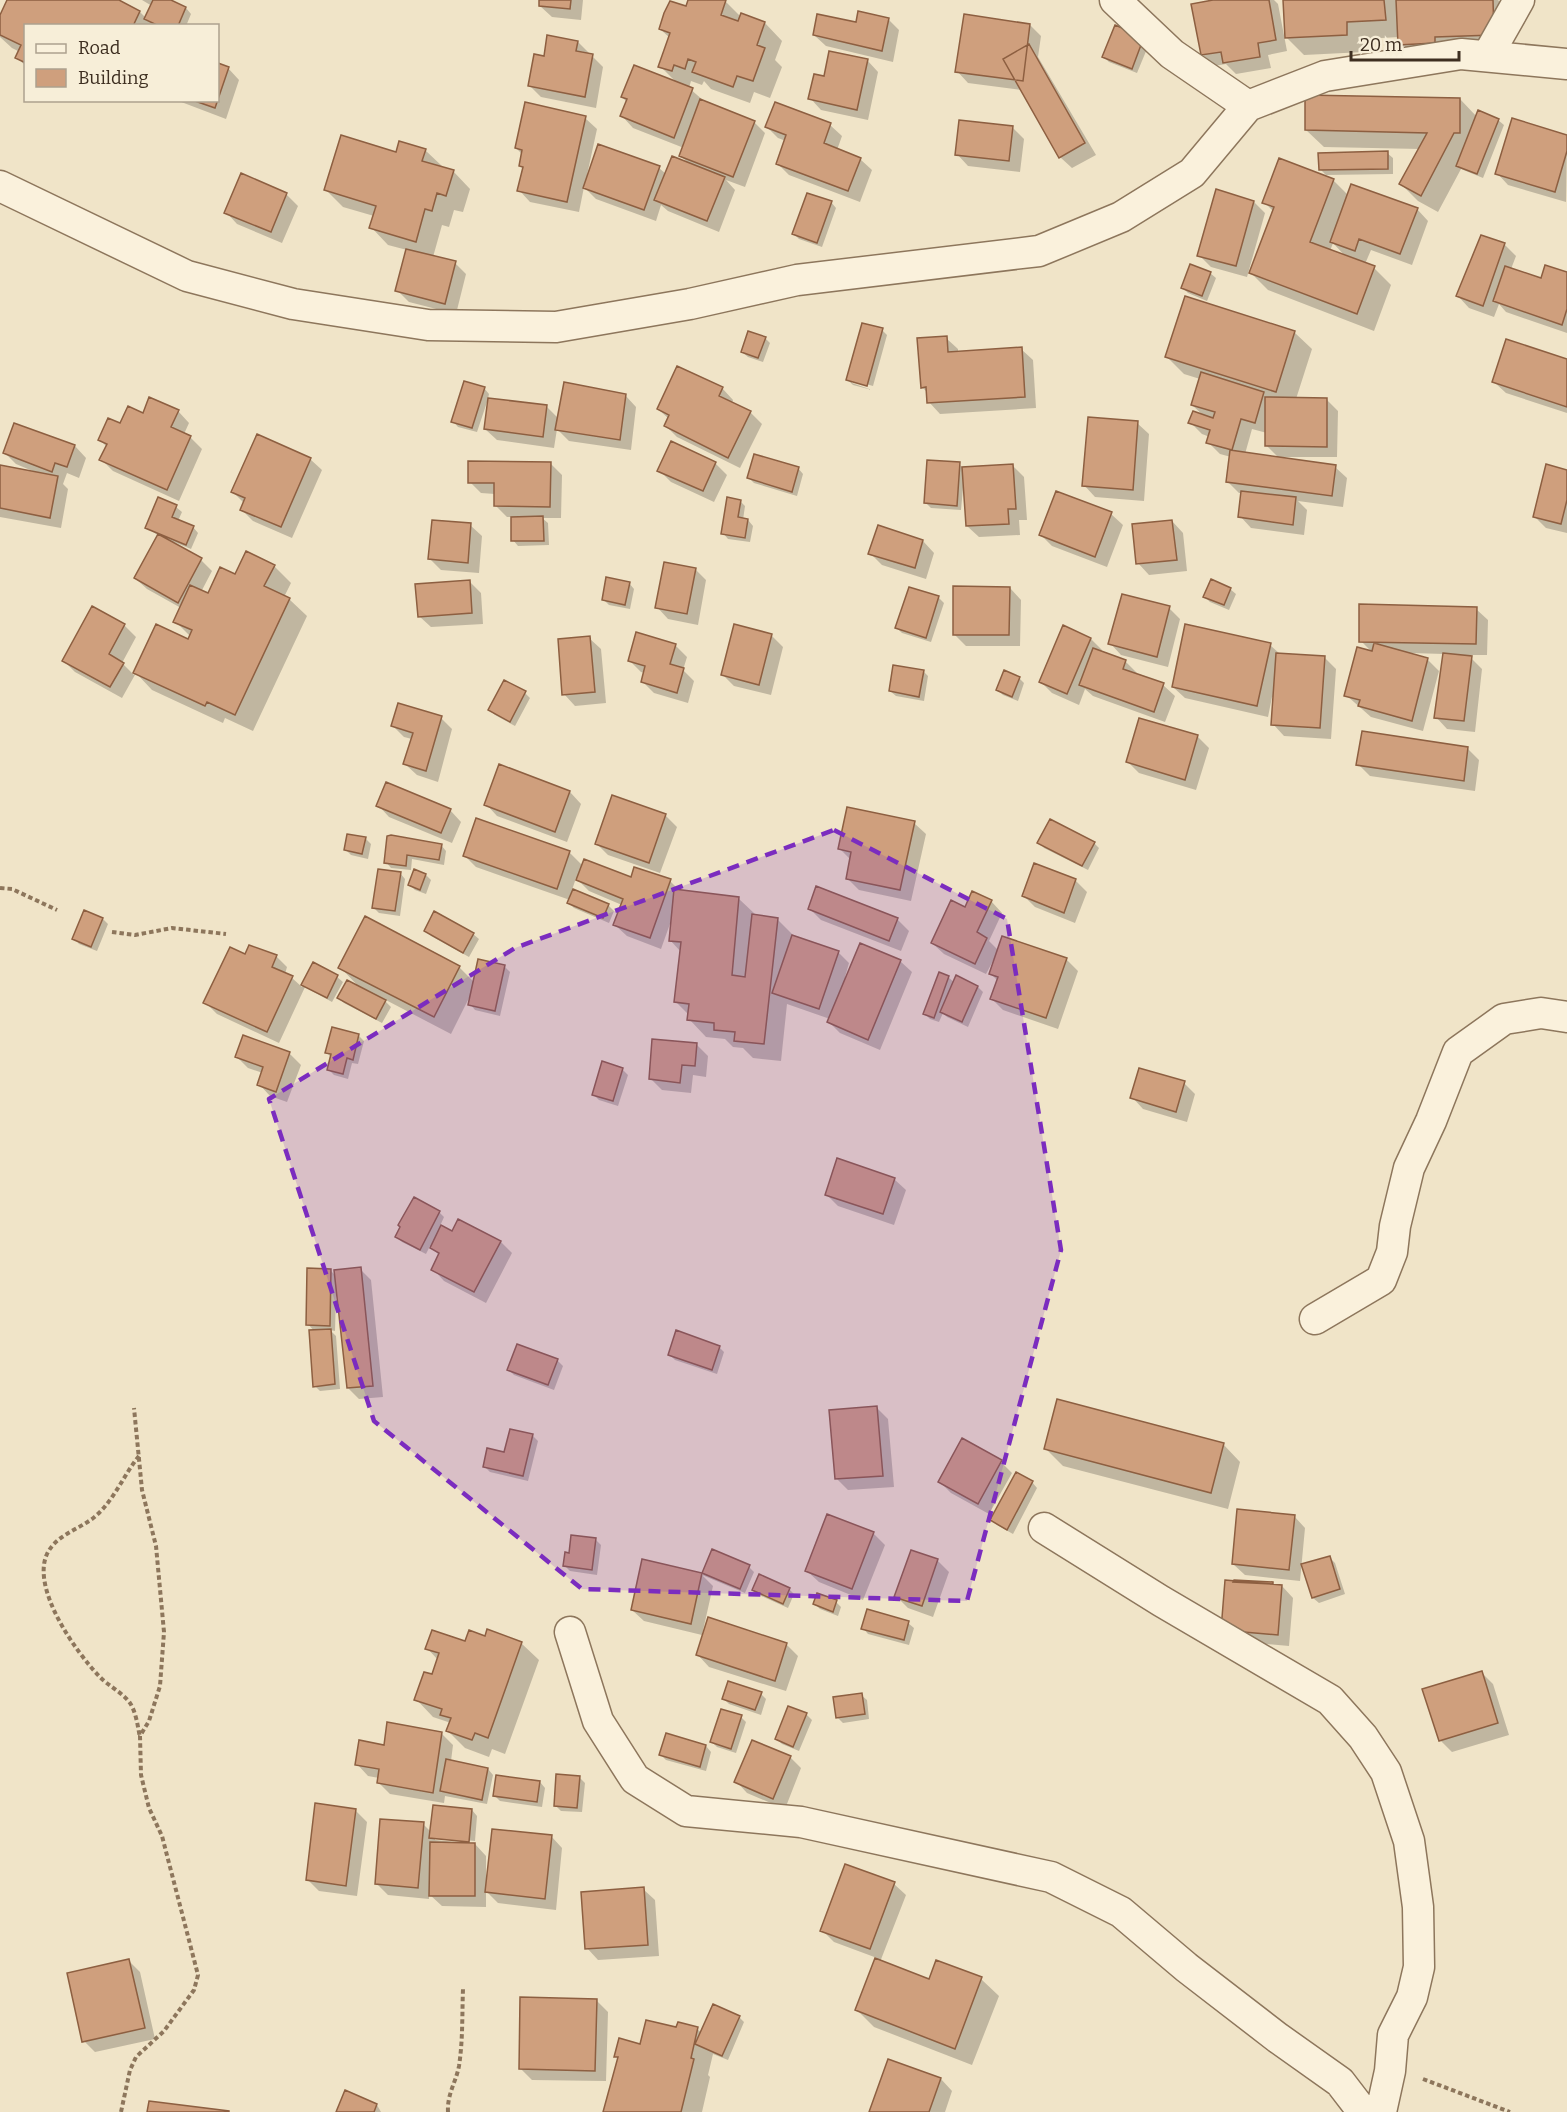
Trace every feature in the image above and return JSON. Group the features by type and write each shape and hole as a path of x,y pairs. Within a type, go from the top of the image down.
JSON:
{"street":[{"path":"1115,0 1172,54 1248,106"},
{"path":"1488,55 1519,0"},
{"path":"0,186 187,276 293,304 428,325 556,327 690,304 797,280 1040,251 1121,217 1192,173 1248,106 1325,76 1461,54 1567,64"},
{"path":"1315,1319 1381,1280 1392,1252 1395,1226 1409,1168 1431,1121 1458,1052 1504,1020 1541,1013 1567,1017"},
{"path":"1044,1528 1161,1601 1330,1700 1363,1737 1386,1772 1409,1841 1418,1907 1419,1967 1412,1997 1393,2035 1390,2071 1381,2112"},
{"path":"570,1632 598,1721 635,1779 686,1811 801,1822 1052,1877 1121,1912 1186,1967 1278,2038 1340,2082 1364,2112"}],"path":[{"path":"0,888 12,889 57,909"},
{"path":"112,932 135,935 172,928 226,934"},
{"path":"134,1408 142,1490 156,1546 164,1632 159,1686 149,1721 140,1739"},
{"path":"121,2112 130,2070 136,2057 164,2031 194,1990 198,1975 162,1836 141,1775 140,1739 132,1706 99,1676 65,1632 55,1615 48,1595 44,1568 46,1555 57,1540 103,1511 126,1471 139,1456"},
{"path":"448,2112 448,2101 458,2070 462,2044 463,1989"},
{"path":"1390,2071 1433,2082 1510,2112"}],"highlighted area":[{"path":"834,830 1007,919 1061,1250 967,1601 582,1589 374,1421 269,1099 515,948"}],"building":[{"path":"7,0 119,0 140,11 134,24 24,24 24,62 15,58 21,45 0,35 0,15"},
{"path":"153,0 171,0 186,7 179,24 155,24 144,19"},
{"path":"539,0 571,0 570,9 539,6"},
{"path":"688,0 726,0 721,15 738,21 741,13 765,22 757,45 765,48 753,81 737,76 733,87 692,72 696,62 688,59 685,69 674,65 672,71 658,67 670,33 659,29 664,13 670,1 686,6"},
{"path":"1213,0 1269,0 1276,40 1258,43 1260,57 1223,63 1221,52 1201,55 1191,4"},
{"path":"1283,0 1384,0 1386,20 1347,22 1347,35 1285,38"},
{"path":"1396,0 1493,0 1494,35 1435,37 1435,43 1398,45"},
{"path":"858,11 889,18 882,51 813,35 817,14 856,22"},
{"path":"964,14 1030,24 1023,81 955,72"},
{"path":"1115,25 1144,37 1132,69 1102,57"},
{"path":"547,35 578,41 576,51 593,54 585,97 528,86 534,54 544,56"},
{"path":"1029,44 1085,143 1059,158 1003,59"},
{"path":"829,51 868,59 857,110 808,99 814,74 824,76"},
{"path":"219,63 229,67 219,96"},
{"path":"634,65 693,88 674,138 620,116 627,99 621,97"},
{"path":"1305,95 1460,98 1460,133 1454,133 1421,196 1399,184 1427,133 1305,130"},
{"path":"700,99 755,121 733,177 679,156"},
{"path":"198,102 217,102 215,108"},
{"path":"525,102 586,116 567,202 517,191 523,167 519,166 522,150 515,148"},
{"path":"775,102 831,123 824,143 861,158 848,191 776,164 786,135 765,127"},
{"path":"1478,110 1499,119 1477,174 1456,166"},
{"path":"1512,118 1567,135 1567,151 1555,192 1495,174"},
{"path":"959,120 1013,126 1009,161 955,155"},
{"path":"341,135 396,152 399,141 426,149 422,161 454,170 446,196 437,193 432,211 425,209 416,242 369,228 376,206 324,190"},
{"path":"598,144 660,166 644,210 583,188"},
{"path":"1388,151 1388,169 1319,170 1318,153"},
{"path":"672,156 725,177 707,221 654,200"},
{"path":"1279,158 1334,179 1310,242 1375,266 1357,314 1249,273 1274,207 1262,203"},
{"path":"241,173 287,193 271,232 224,213"},
{"path":"1351,184 1418,208 1400,254 1359,239 1355,251 1330,242"},
{"path":"1216,189 1254,201 1236,266 1197,256"},
{"path":"807,193 832,201 817,243 792,234"},
{"path":"1481,235 1505,243 1483,306 1456,296"},
{"path":"406,249 456,261 445,304 395,291"},
{"path":"1190,264 1211,272 1202,296 1181,288"},
{"path":"1545,265 1567,272 1567,309 1562,325 1493,301 1505,266 1541,278"},
{"path":"1185,296 1295,331 1276,392 1165,357"},
{"path":"862,323 883,328 867,386 846,380"},
{"path":"748,331 766,337 758,358 741,352"},
{"path":"947,336 948,352 1022,347 1025,397 927,403 926,387 921,388 917,338"},
{"path":"1506,339 1567,359 1567,407 1492,382"},
{"path":"677,366 723,387 719,396 751,411 728,458 664,426 669,415 657,409"},
{"path":"1201,372 1264,392 1255,423 1241,419 1232,450 1206,443 1210,430 1188,423 1193,411 1213,418 1215,412 1191,405"},
{"path":"464,381 485,387 472,428 451,422"},
{"path":"564,382 626,394 620,440 555,430"},
{"path":"149,397 179,410 171,427 191,436 167,490 99,460 107,444 98,440 108,418 120,423 128,406 143,413"},
{"path":"1265,397 1327,398 1327,447 1265,446"},
{"path":"488,398 547,405 543,437 484,429"},
{"path":"1088,417 1138,421 1133,490 1082,486"},
{"path":"14,423 75,445 67,467 55,463 52,472 3,453"},
{"path":"257,434 311,458 281,527 240,510 245,498 231,492"},
{"path":"671,441 716,462 703,491 657,471"},
{"path":"1230,450 1336,465 1332,496 1226,482"},
{"path":"754,454 799,467 792,492 747,478"},
{"path":"927,460 960,462 957,506 924,503"},
{"path":"468,461 551,462 550,507 494,506 494,483 468,483"},
{"path":"1013,464 1016,509 1008,509 1009,524 966,526 962,467"},
{"path":"1546,464 1567,470 1567,500 1561,524 1533,517"},
{"path":"0,465 58,476 50,518 0,508"},
{"path":"1056,491 1112,512 1095,557 1039,535"},
{"path":"1241,491 1296,497 1293,525 1238,517"},
{"path":"158,497 177,505 172,517 194,526 186,545 145,528"},
{"path":"727,497 741,500 738,517 748,519 745,538 721,534"},
{"path":"543,516 544,541 511,541 511,517"},
{"path":"432,520 471,523 468,563 428,559"},
{"path":"1172,520 1177,560 1136,564 1132,524"},
{"path":"878,525 923,540 915,568 868,554"},
{"path":"158,534 202,558 178,603 134,578"},
{"path":"246,551 275,565 264,586 290,598 235,715 207,702 205,706 133,673 156,624 188,639 192,630 173,622 190,585 208,593 220,567 235,574"},
{"path":"664,562 696,568 687,614 655,608"},
{"path":"606,577 630,582 625,605 602,600"},
{"path":"1211,579 1231,588 1224,605 1203,597"},
{"path":"470,580 472,613 418,617 415,584"},
{"path":"953,586 1010,587 1009,635 953,635"},
{"path":"909,587 939,596 926,638 895,628"},
{"path":"1122,594 1170,606 1157,657 1108,644"},
{"path":"1359,604 1477,607 1476,644 1359,642"},
{"path":"92,606 125,624 109,654 124,663 110,687 62,661"},
{"path":"734,624 772,634 759,685 721,675"},
{"path":"1185,624 1271,643 1257,706 1172,687"},
{"path":"1063,625 1091,638 1067,694 1039,682"},
{"path":"636,632 676,644 670,664 684,668 677,693 641,682 645,666 628,661"},
{"path":"590,636 595,692 562,695 558,639"},
{"path":"1374,643 1428,658 1412,721 1358,706 1360,700 1344,696 1357,647 1372,651"},
{"path":"1093,648 1126,660 1123,669 1164,683 1154,712 1079,685"},
{"path":"1276,653 1325,656 1320,728 1271,725"},
{"path":"1443,653 1472,656 1464,721 1434,718"},
{"path":"893,665 924,670 919,697 889,691"},
{"path":"1004,670 1020,677 1012,697 996,690"},
{"path":"504,680 526,691 510,722 488,710"},
{"path":"398,703 442,716 426,771 403,764 413,733 391,726"},
{"path":"1139,718 1198,735 1185,780 1126,762"},
{"path":"1362,731 1468,747 1464,781 1356,765"},
{"path":"499,764 570,791 555,832 484,805"},
{"path":"386,782 451,809 441,833 376,806"},
{"path":"612,795 666,814 649,863 595,844"},
{"path":"847,807 915,821 900,890 846,879 851,852 838,849"},
{"path":"476,818 570,851 557,889 463,856"},
{"path":"1050,819 1095,842 1082,866 1037,843"},
{"path":"347,834 366,837 362,854 344,850"},
{"path":"387,836 442,844 439,860 407,855 406,866 384,863"},
{"path":"584,859 631,877 634,867 671,879 650,938 613,925 623,899 576,880"},
{"path":"1034,863 1076,879 1064,913 1022,896"},
{"path":"378,869 401,872 395,911 372,908"},
{"path":"414,869 426,874 420,890 408,885"},
{"path":"816,886 898,918 889,941 808,909"},
{"path":"573,889 609,904 603,918 567,903"},
{"path":"674,889 739,897 732,975 745,977 752,914 778,918 764,1044 734,1041 735,1032 714,1030 714,1023 687,1020 689,1004 674,1002 681,942 669,941"},
{"path":"972,891 992,900 977,932 987,938 975,964 931,943 951,900 965,907"},
{"path":"84,910 103,918 91,947 72,939"},
{"path":"434,911 474,933 463,953 424,931"},
{"path":"365,916 460,966 434,1017 338,968"},
{"path":"792,935 839,951 819,1009 772,993"},
{"path":"1002,936 1067,958 1046,1018 990,999 998,977 989,974"},
{"path":"860,943 901,960 868,1040 827,1022"},
{"path":"249,945 277,955 272,967 293,976 267,1032 203,1003 230,947 245,954"},
{"path":"478,959 505,965 495,1011 468,1005"},
{"path":"313,962 338,975 327,998 301,985"},
{"path":"939,972 949,976 934,1018 923,1014"},
{"path":"956,975 978,986 962,1022 940,1012"},
{"path":"347,980 386,1000 376,1019 337,998"},
{"path":"332,1027 359,1034 353,1060 347,1058 343,1074 327,1070 331,1054 325,1053"},
{"path":"243,1035 290,1052 276,1092 257,1085 263,1067 235,1057"},
{"path":"652,1039 697,1043 695,1066 682,1065 680,1083 649,1079"},
{"path":"602,1061 623,1068 613,1101 592,1095"},
{"path":"1139,1068 1185,1081 1176,1112 1130,1098"},
{"path":"837,1158 895,1178 883,1214 825,1195"},
{"path":"414,1197 440,1211 420,1250 395,1237 400,1227 398,1225"},
{"path":"458,1219 501,1241 474,1292 431,1270 439,1253 430,1248 441,1225 452,1231"},
{"path":"361,1267 373,1386 347,1388 334,1270"},
{"path":"307,1268 331,1269 330,1326 306,1325"},
{"path":"331,1329 335,1384 313,1387 309,1330"},
{"path":"676,1330 720,1346 712,1370 668,1355"},
{"path":"517,1344 558,1359 548,1385 507,1370"},
{"path":"1057,1399 1224,1443 1211,1493 1044,1449"},
{"path":"877,1406 883,1476 835,1479 829,1410"},
{"path":"510,1429 533,1434 523,1476 483,1467 487,1448 504,1452"},
{"path":"962,1438 1002,1460 978,1504 938,1482"},
{"path":"1016,1472 1033,1481 1007,1530 990,1520"},
{"path":"1237,1509 1295,1515 1289,1570 1232,1564"},
{"path":"827,1514 874,1532 852,1589 805,1571"},
{"path":"571,1535 596,1538 592,1570 563,1566 565,1552 569,1553"},
{"path":"712,1549 750,1565 740,1589 702,1573"},
{"path":"911,1550 938,1559 922,1606 894,1597"},
{"path":"1330,1556 1340,1589 1312,1598 1301,1564"},
{"path":"642,1559 702,1573 691,1624 631,1610"},
{"path":"759,1574 790,1588 783,1604 752,1590"},
{"path":"1225,1580 1282,1585 1278,1635 1221,1630"},
{"path":"1234,1580 1273,1582 1273,1584 1233,1582"},
{"path":"817,1593 837,1600 833,1612 813,1604"},
{"path":"867,1609 909,1621 904,1640 861,1629"},
{"path":"708,1617 787,1643 775,1681 696,1655"},
{"path":"487,1629 522,1642 488,1738 475,1733 472,1740 446,1731 451,1718 440,1715 442,1709 414,1700 424,1672 432,1674 439,1653 425,1649 432,1630 465,1641 469,1630 485,1636"},
{"path":"1482,1671 1498,1723 1439,1741 1422,1689"},
{"path":"728,1681 762,1692 755,1710 722,1699"},
{"path":"862,1693 865,1714 836,1718 833,1697"},
{"path":"788,1706 807,1713 793,1747 775,1739"},
{"path":"721,1709 742,1715 731,1749 710,1742"},
{"path":"387,1722 442,1732 433,1793 377,1783 379,1769 355,1765 359,1740 384,1745"},
{"path":"666,1733 706,1745 700,1767 659,1755"},
{"path":"752,1740 791,1756 773,1799 734,1782"},
{"path":"446,1759 488,1768 482,1800 440,1791"},
{"path":"556,1774 580,1776 577,1808 554,1806"},
{"path":"496,1775 540,1781 537,1802 493,1796"},
{"path":"315,1803 356,1809 346,1886 306,1880"},
{"path":"433,1805 472,1809 469,1842 429,1838"},
{"path":"380,1819 424,1822 418,1888 375,1884"},
{"path":"492,1829 552,1835 545,1899 485,1892"},
{"path":"430,1842 475,1843 475,1896 429,1896"},
{"path":"845,1864 895,1882 870,1949 820,1931"},
{"path":"644,1887 648,1945 585,1949 581,1892"},
{"path":"875,1958 929,1979 936,1960 982,1977 955,2049 855,2010"},
{"path":"129,1959 145,2028 82,2042 67,1973"},
{"path":"520,1997 597,1999 595,2071 519,2069"},
{"path":"713,2004 740,2016 722,2056 695,2044"},
{"path":"646,2020 676,2027 678,2022 698,2027 691,2058 694,2059 681,2112 603,2112 618,2057 614,2057 619,2038 640,2044"},
{"path":"888,2059 941,2078 929,2112 869,2112"},
{"path":"345,2090 377,2104 374,2112 336,2112"},
{"path":"149,2101 229,2111 229,2112 147,2112"}]}
